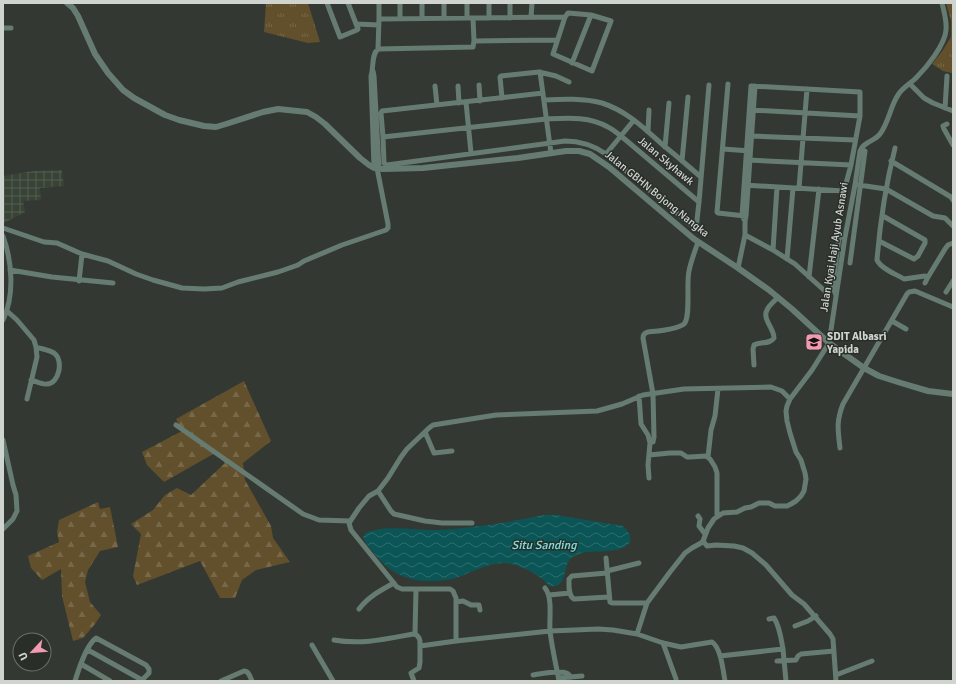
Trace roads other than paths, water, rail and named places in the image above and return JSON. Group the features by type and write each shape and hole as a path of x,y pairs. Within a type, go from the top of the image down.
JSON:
{"street":[{"path":"67,3 73,8 78,16 95,54 108,73 123,90 134,98 179,120 204,126 216,127 262,112 278,109 307,112 325,124 360,158 369,165 377,168"},
{"path":"327,3 340,36 357,29 348,3"},
{"path":"3,228 44,242 57,243 82,254 108,261 136,274 182,288 204,289 222,288 238,282 278,272 298,265 342,245 386,230 388,228 388,224 377,168 371,76 374,54 378,49 379,3"},
{"path":"400,3 400,18"},
{"path":"422,3 422,18"},
{"path":"444,3 444,18"},
{"path":"378,49 473,48 474,40 467,3"},
{"path":"489,3 489,18"},
{"path":"510,3 510,18"},
{"path":"531,17 532,3"},
{"path":"942,3 946,25 944,40 920,74 910,84 924,98 953,111"},
{"path":"569,13 591,15 612,22 593,70 591,71 553,54 566,17 569,13"},
{"path":"572,62 591,15"},
{"path":"356,24 400,18 566,17"},
{"path":"3,28 11,28"},
{"path":"474,40 557,40"},
{"path":"502,98 501,76 540,72 556,76 569,82"},
{"path":"540,72 551,153"},
{"path":"945,108 947,76"},
{"path":"728,84 717,212 744,218"},
{"name":"Jalan Kyai Haji Ayub Asnawi","path":"717,516 723,513 737,512 759,504 769,503 775,506 787,506 801,496 806,485 801,460 796,452 787,421 787,406 790,399 812,370 829,343 845,237 858,185 861,147 877,138 881,133 897,96 910,84"},
{"path":"479,85 480,101"},
{"path":"650,444 653,442 654,437 653,394 642,338 643,335 648,332 671,329 681,326 686,321 688,311 687,290 689,272 696,240 709,85"},
{"path":"435,86 438,106"},
{"path":"458,86 459,103"},
{"path":"738,268 744,235 744,218 748,151 751,110 755,86 861,92 860,116 851,165 844,191 746,185"},
{"path":"799,188 806,89"},
{"path":"543,94 382,111 384,162 387,165 565,141 577,142 594,146 606,154 696,229"},
{"path":"682,161 688,97"},
{"path":"544,100 574,99 600,103 616,109 634,120 701,177"},
{"path":"466,102 471,153"},
{"path":"665,147 669,104"},
{"path":"648,132 650,110"},
{"path":"748,151 752,136 751,110"},
{"path":"751,110 860,116"},
{"name":"Jalan Skyhawk","path":"383,137 546,119 586,119 608,127 621,136 699,202"},
{"path":"606,154 634,120"},
{"path":"947,124 943,126 953,145"},
{"path":"752,136 855,140"},
{"path":"894,148 882,216 877,260 880,265 904,279 925,276 928,277"},
{"path":"723,149 748,151"},
{"name":"Jalan GBHN Bojong Nangka","path":"377,168 392,170 423,168 518,158 574,150 584,152 597,158 610,167 696,240 778,297 829,343 864,368 895,382 928,391 953,394"},
{"path":"842,257 850,261 858,185 865,151"},
{"path":"748,160 851,165"},
{"path":"891,161 951,197 953,200"},
{"path":"858,185 886,190 933,216 945,218 953,226"},
{"path":"773,250 777,187"},
{"path":"787,259 793,188"},
{"path":"809,277 818,189"},
{"path":"879,241 914,259 918,256 925,243 925,240 882,216"},
{"path":"744,235 787,259 826,292"},
{"path":"3,236 6,243 10,270 11,292 3,320"},
{"path":"836,295 833,284 839,237 845,237"},
{"path":"925,283 945,249 948,245 953,243"},
{"path":"79,281 82,254"},
{"path":"10,270 79,281 113,284"},
{"path":"946,292 953,281"},
{"path":"840,448 837,427 843,404 907,294 915,291 953,307"},
{"path":"754,366 754,345 768,343 774,338 773,331 766,317 766,312 778,297"},
{"path":"5,313 17,320 34,340 36,347 37,357 27,399"},
{"path":"892,321 906,328"},
{"path":"32,380 49,384 58,375 60,368 57,357 54,354 36,347"},
{"path":"456,641 455,593 450,589 402,589 397,587 351,530 349,525 359,508 369,496 378,491 388,478 407,449 428,428 433,425 496,415 597,411 622,404 639,396 684,389 771,387 782,390 790,399"},
{"path":"708,457 718,389"},
{"path":"639,396 641,424 648,436 650,444 648,465 649,478"},
{"path":"176,424 303,514 319,520 350,521"},
{"path":"425,432 434,453 452,451"},
{"path":"3,441 16,495 17,511 13,519 3,529"},
{"path":"637,634 647,603 685,553 703,541 705,534 717,516 717,473 708,457 688,457 678,453 649,455"},
{"path":"378,491 394,514 442,523 472,523"},
{"path":"698,516 700,519 699,526 705,534"},
{"path":"703,541 707,546 734,546 749,551 766,565 792,595 816,616 833,639 836,681"},
{"path":"606,558 610,602 647,603"},
{"path":"609,597 572,599 570,594 569,579 572,576 607,572 639,563"},
{"path":"359,609 370,597 394,583"},
{"path":"545,588 549,595 550,631 559,680 582,676"},
{"path":"414,681 411,673 420,667 419,638 415,634 416,589"},
{"path":"549,595 570,594"},
{"path":"456,602 463,601 472,605 479,605 480,610"},
{"path":"795,626 816,616"},
{"path":"769,619 774,618 779,628 783,649 786,681"},
{"path":"420,646 514,634 550,631 612,630 637,634 681,647 712,642 715,644 720,656 725,681"},
{"path":"334,640 371,642 415,634"},
{"path":"75,681 88,650 96,638 146,665 149,669 149,673 141,681 88,650"},
{"path":"662,642 676,679"},
{"path":"312,645 333,681"},
{"path":"720,656 783,649"},
{"path":"777,661 796,660 801,654 834,651"},
{"path":"836,675 872,661"},
{"path":"82,664 110,681"},
{"path":"221,681 244,671 248,673 252,681"},
{"path":"533,675 551,672 566,672 571,677"}],"water":[{"name":"Situ Sanding","path":"544,515 556,515 623,526 630,535 630,542 627,546 615,550 585,552 574,556 568,562 561,583 549,586 543,579 530,571 507,563 497,563 452,579 420,581 398,574 385,565 370,549 363,537 365,533 374,530 392,528 429,530 451,529"}],"place":[{"name":"SDIT Albasri Yapida","path":"814,342"}]}
